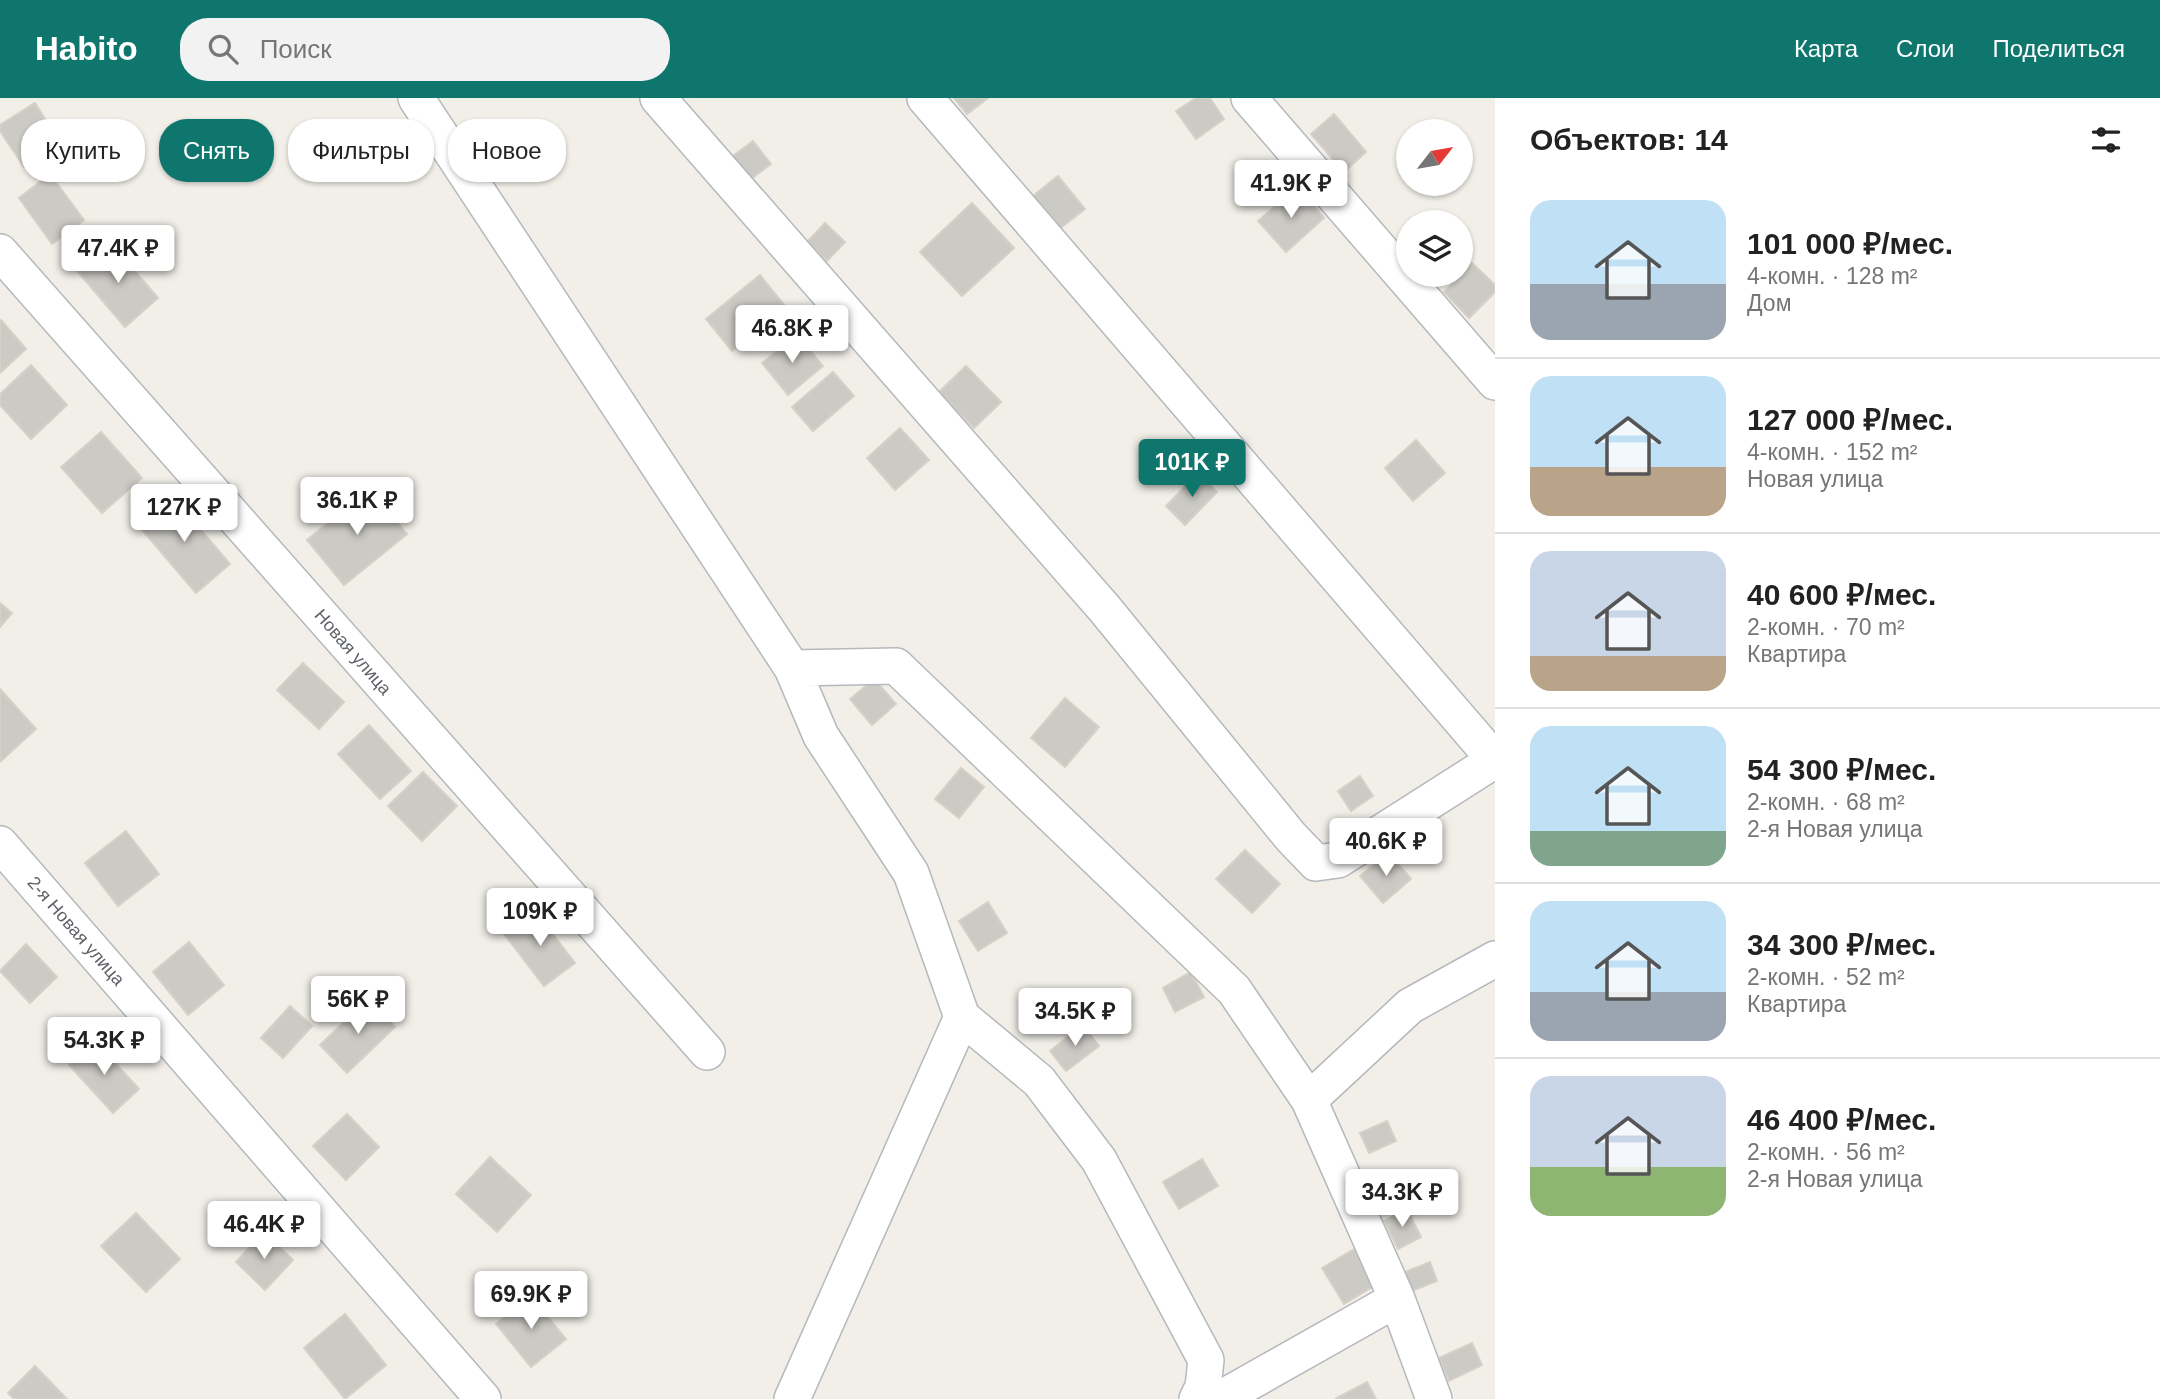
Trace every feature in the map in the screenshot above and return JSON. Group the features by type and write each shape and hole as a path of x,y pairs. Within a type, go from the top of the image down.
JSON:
{"street":[{"path":"416,98 792,668 821,736 911,873 962,1017 1039,1081 1099,1160 1206,1360 1203,1387 1197,1399"},
{"path":"658,98 1104,608 1291,837 1316,863 1338,860 1495,760 925,98"},
{"path":"1249,98 1495,382"},
{"name":"Новая улица","path":"0,252 707,1052"},
{"path":"792,668 896,666 1234,990 1309,1100 1397,1299 1434,1399"},
{"name":"2-я Новая улица","path":"0,844 483,1399"},
{"path":"1309,1100 1410,1006 1495,959"},
{"path":"792,1399 962,1017"},
{"path":"1220,1399 1397,1299"}],"building":[{"path":"954,98 988,98 967,114"},
{"path":"1196,98 1210,98 1224,119 1196,139 1176,111"},
{"path":"35,103 45,119 21,119 21,162 0,131 0,125"},
{"path":"1334,114 1366,152 1344,172 1311,134"},
{"path":"753,141 771,164 746,183 729,159"},
{"path":"1058,176 1085,209 1059,229 1033,196"},
{"path":"40,182 56,182 84,220 52,244 19,198"},
{"path":"1297,187 1324,218 1286,252 1258,221"},
{"path":"972,203 1014,248 962,296 920,252"},
{"path":"825,223 845,242 827,261 807,242"},
{"path":"111,243 158,298 125,327 78,272"},
{"path":"1473,264 1495,285 1495,292 1469,318 1444,292 1449,287 1473,287"},
{"path":"760,275 786,307 732,351 706,319"},
{"path":"0,321 26,349 0,373"},
{"path":"797,335 823,366 788,395 762,363"},
{"path":"31,365 67,405 31,439 0,405 0,394"},
{"path":"966,366 1001,402 974,428 939,392"},
{"path":"833,372 854,396 813,431 792,407"},
{"path":"900,428 929,460 895,490 867,458"},
{"path":"101,432 142,478 102,513 61,467"},
{"path":"1416,440 1445,473 1413,501 1385,468"},
{"path":"1198,473 1217,492 1185,525 1166,506"},
{"path":"370,489 407,534 344,585 307,540"},
{"path":"172,496 230,564 196,593 138,525"},
{"path":"0,603 12,613 0,627"},
{"path":"303,663 344,702 319,729 277,690"},
{"path":"874,679 896,704 872,725 850,699"},
{"path":"0,689 36,729 0,762"},
{"path":"1065,698 1099,727 1065,767 1031,738"},
{"path":"369,725 411,771 380,799 338,754"},
{"path":"961,768 984,787 959,818 935,799"},
{"path":"423,772 457,806 422,841 388,806"},
{"path":"1360,776 1373,796 1351,811 1338,791"},
{"path":"126,831 159,874 118,906 85,863"},
{"path":"1245,850 1280,884 1252,913 1216,879"},
{"path":"1389,853 1411,879 1383,903 1360,876"},
{"path":"988,902 1007,933 978,951 959,921"},
{"path":"535,911 575,963 544,986 504,934"},
{"path":"189,942 224,985 188,1015 153,972"},
{"path":"26,944 57,977 30,1003 0,971"},
{"path":"1191,972 1204,997 1175,1012 1163,988"},
{"path":"368,999 395,1027 347,1073 320,1045"},
{"path":"290,1006 312,1026 283,1058 261,1038"},
{"path":"1083,1025 1099,1046 1066,1071 1050,1051"},
{"path":"95,1041 139,1089 113,1113 69,1065"},
{"path":"347,1114 379,1147 346,1180 313,1146"},
{"path":"1387,1121 1396,1141 1369,1153 1360,1133"},
{"path":"490,1157 531,1195 497,1232 456,1194"},
{"path":"1202,1159 1218,1186 1179,1209 1163,1182"},
{"path":"1407,1209 1421,1237 1398,1249 1384,1221"},
{"path":"136,1213 180,1259 146,1292 101,1246"},
{"path":"264,1232 293,1260 265,1290 236,1262"},
{"path":"1354,1249 1376,1285 1344,1304 1322,1268"},
{"path":"1430,1262 1437,1281 1412,1291 1405,1272"},
{"path":"530,1295 566,1339 531,1367 496,1324"},
{"path":"345,1314 386,1365 345,1399 304,1348"},
{"path":"1472,1343 1482,1365 1449,1381 1439,1358"},
{"path":"35,1366 67,1399 14,1399 8,1393"},
{"path":"1367,1382 1376,1399 1335,1399"}]}
